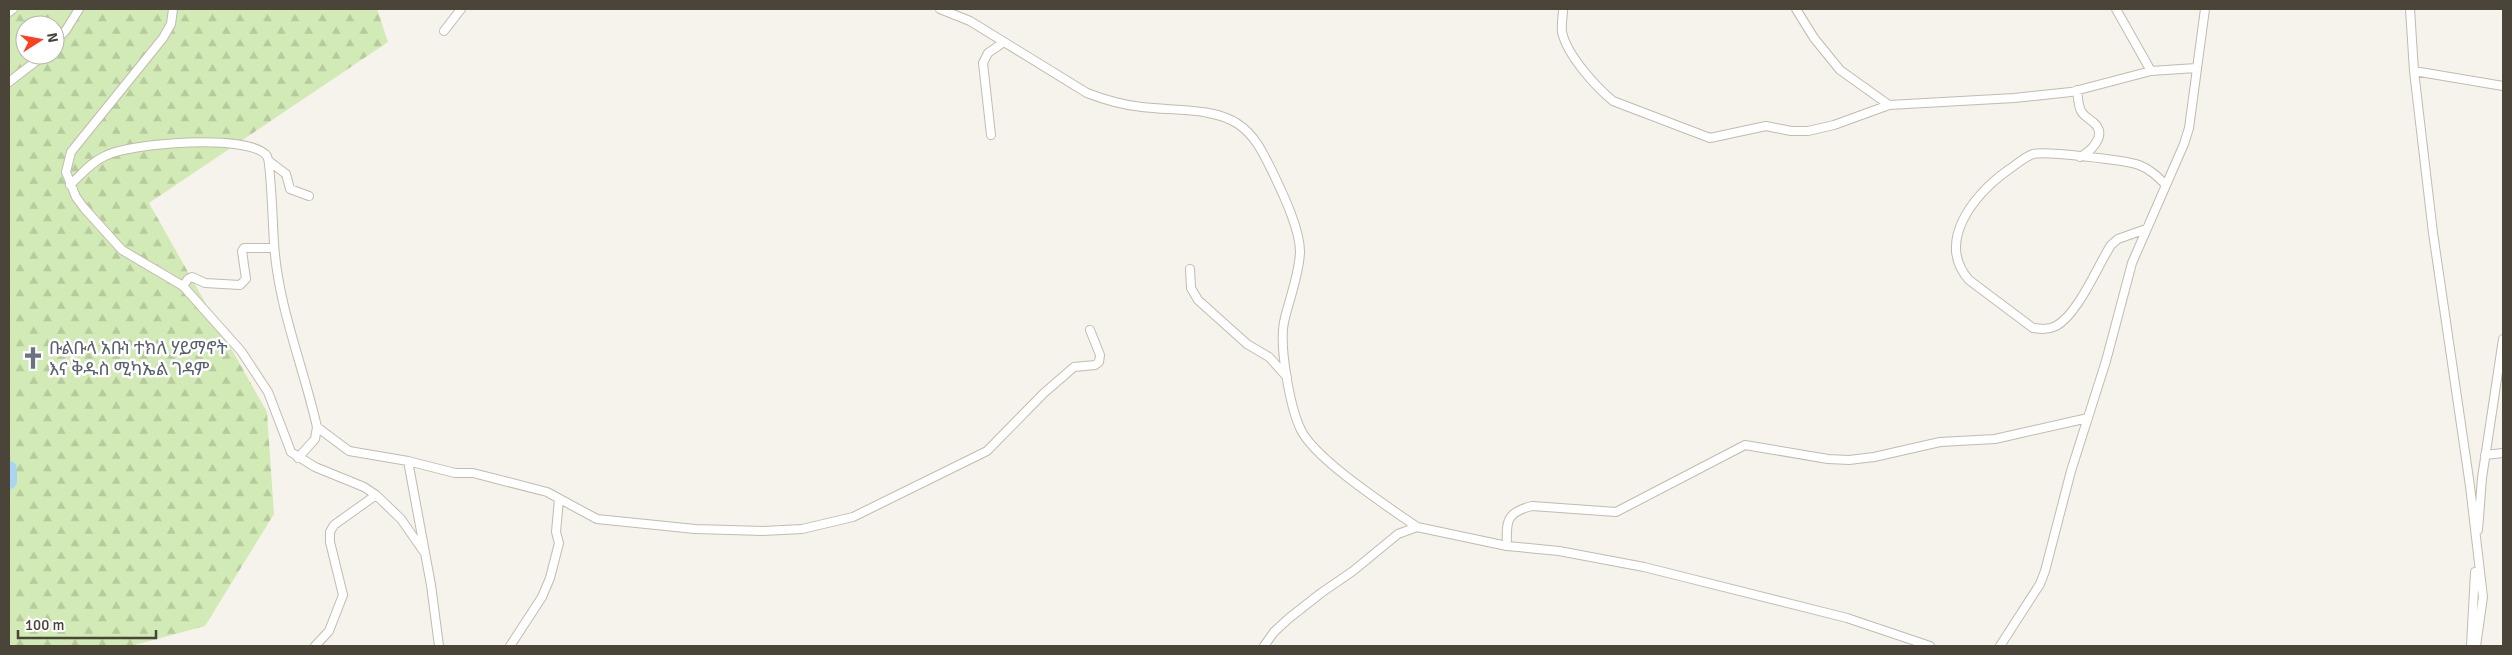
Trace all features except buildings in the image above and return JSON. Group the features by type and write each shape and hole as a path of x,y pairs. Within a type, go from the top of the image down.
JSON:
{"street":[{"path":"9,12 13,9"},
{"path":"65,31 79,9"},
{"path":"174,9 171,24 163,38 71,152 66,172 70,185 84,208 122,250 183,286 256,371 268,392 287,445 298,458 364,487 376,495 401,519 424,552"},
{"path":"444,32 461,9"},
{"path":"940,9 970,21 1074,85 1106,100 1226,118 1251,135 1259,145 1281,190 1300,250 1282,338 1296,416 1306,438 1316,450 1372,495 1417,526 1507,546 1595,557 1680,575 1847,618 1930,646"},
{"path":"1563,9 1562,24 1565,41 1577,62 1604,94 1612,101 1703,136 1719,137 1766,126 1791,131 1808,131 1834,125 1889,105 1977,98 2014,98 2077,90 2150,71 2196,68"},
{"path":"1796,9 1814,38 1840,70 1889,105"},
{"path":"2116,9 2150,71"},
{"path":"2000,646 2040,584 2045,571 2071,471 2106,361 2132,263 2189,128 2204,9"},
{"path":"2410,9 2414,71 2434,242 2470,486 2476,553 2483,597 2476,646"},
{"path":"991,135 983,63 988,52 1004,42"},
{"path":"9,82 31,65"},
{"path":"2414,71 2503,86"},
{"path":"2077,90 2082,113 2098,129 2098,136 2093,147 2080,157"},
{"path":"70,185 105,156 140,145 190,142 258,149 266,155 270,162 286,174 290,189 309,196"},
{"path":"2146,229 2118,239 2111,244 2070,313 2056,326 2044,330 2032,328 1969,280 1961,272 1958,263 1956,243 1959,226 1967,210 1990,183 2028,156 2035,154 2080,157 2131,163 2151,172 2166,185"},
{"path":"270,162 274,248 283,307 316,427 315,439 298,458"},
{"path":"183,286 192,277 205,283 240,285 246,279 242,251 244,248 274,248"},
{"path":"1190,269 1191,288 1198,300 1247,344 1269,357 1288,378"},
{"path":"316,427 349,451 408,461 431,469 455,473 473,472 547,492 597,519 695,529 763,531 802,529 853,517 987,451 1044,393 1074,367 1095,365 1099,362 1100,355 1090,330"},
{"path":"2471,646 2476,553 2485,455 2503,339"},
{"path":"1507,546 1506,528 1510,516 1519,509 1532,506 1616,512 1746,445 1828,459 1849,460 1874,457 1940,442 1995,439 2088,418"},
{"path":"2485,455 2503,453"},
{"path":"408,461 438,625 439,646"},
{"path":"315,646 329,631 343,595 330,542 330,532 334,525 376,495"},
{"path":"510,646 542,596 550,578 559,543 556,532 559,499"},
{"path":"1264,646 1274,632 1321,593 1353,571 1398,534 1417,526"}],"green space":[{"path":"9,9 377,9 388,42 149,203 267,412 274,514 205,626 131,646 9,646"}],"waterway":[{"path":"9,469 9,481"}],"place":[{"name":"ቡልቡላ አቡነ ተክለ ሃይማኖት እና ቅዱስ ሚካኤል ገዳም","path":"33,358"}]}
